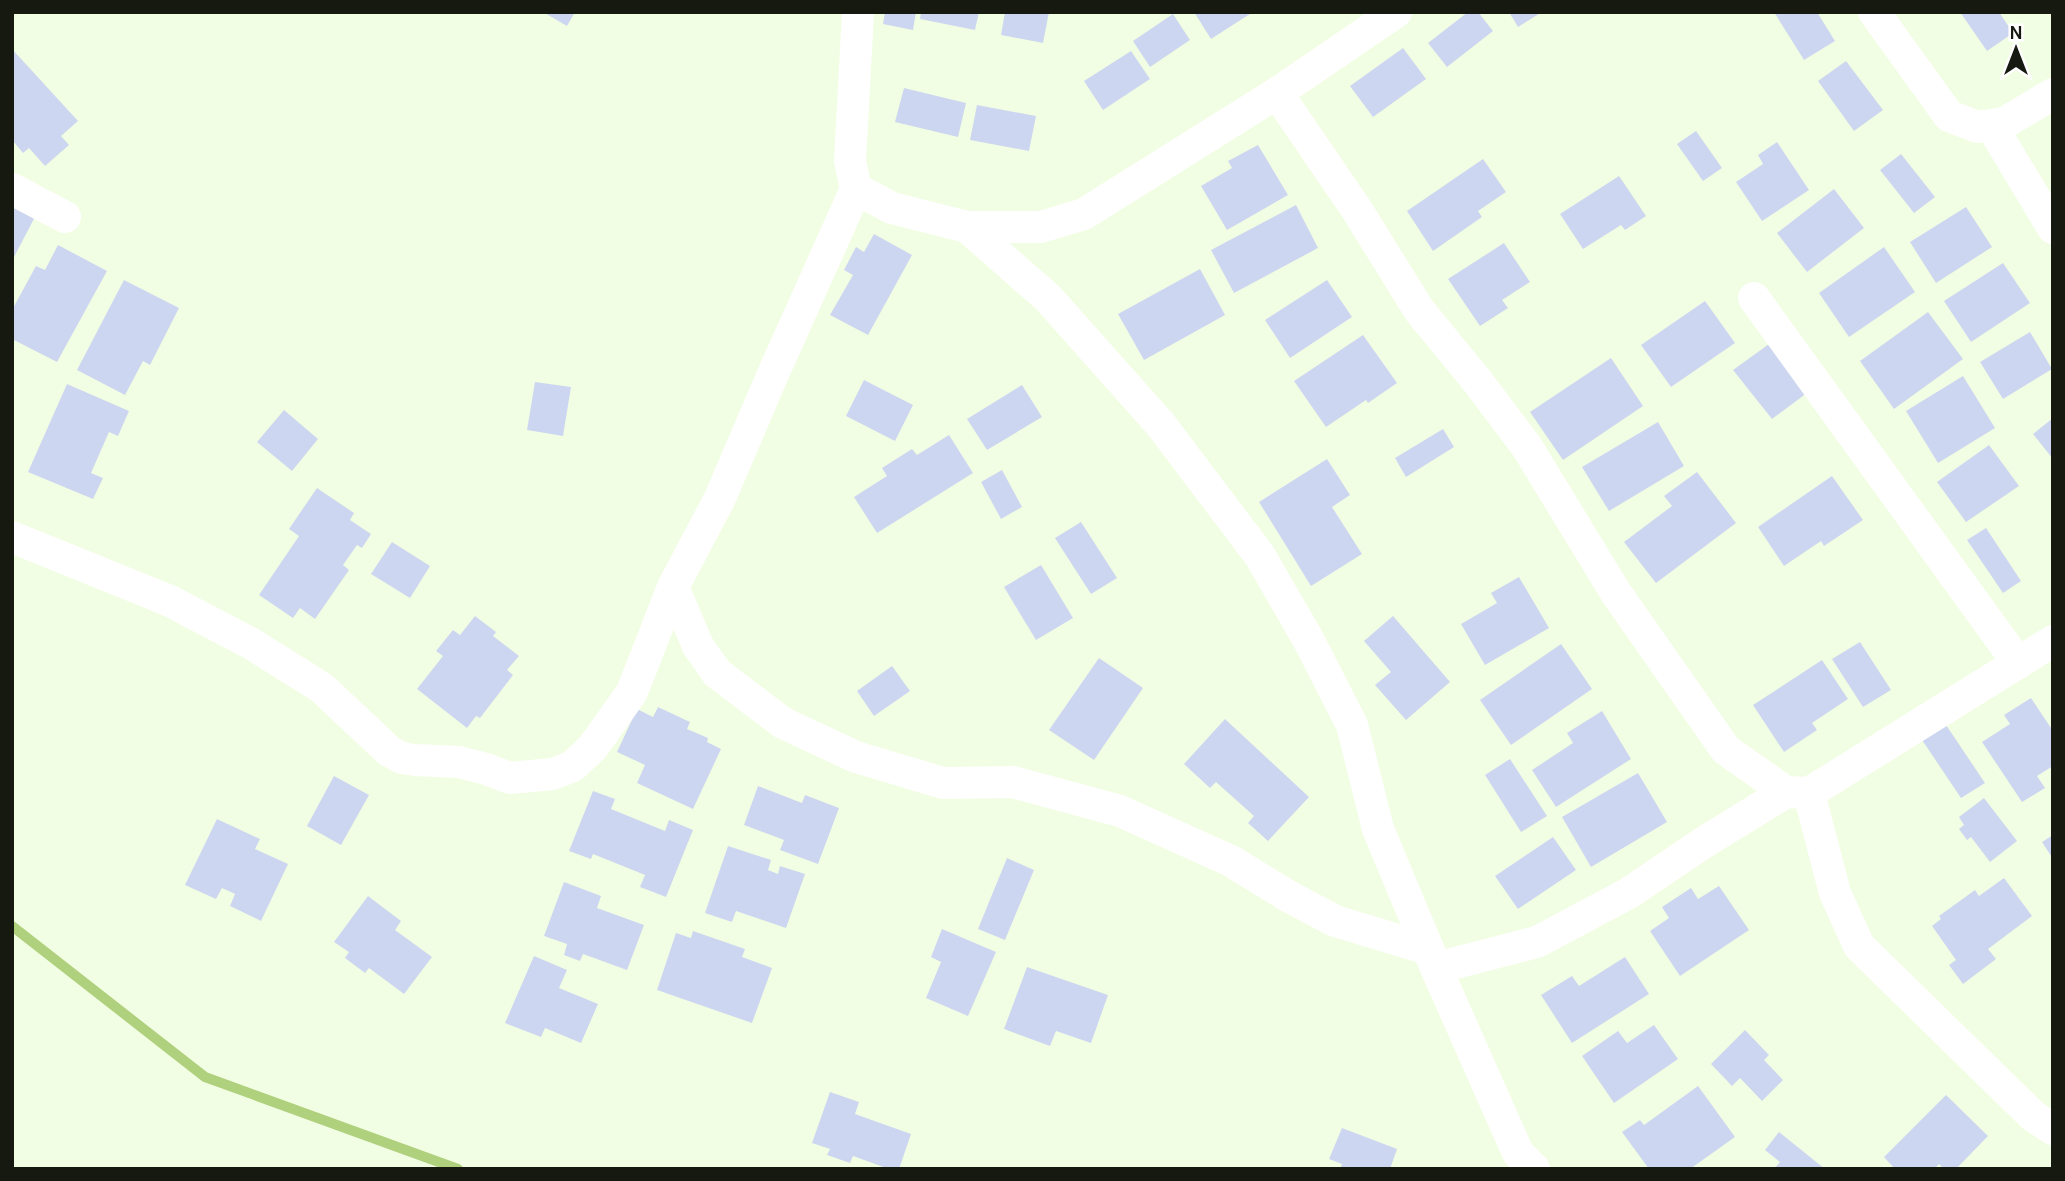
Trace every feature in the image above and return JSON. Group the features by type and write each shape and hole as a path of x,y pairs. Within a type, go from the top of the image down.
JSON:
{"street":[{"path":"12,537 170,601 252,644 322,688 389,751 402,758 459,762 510,778 553,774 573,766 593,747 632,692 673,587 720,498 856,189 850,161 858,12"},
{"path":"856,189 892,208 967,227 1041,227 1084,214 1277,93 1396,12"},
{"path":"1874,12 1949,116 1978,127 2004,123 2053,94"},
{"path":"1277,93 1357,210 1419,310 1527,447 1616,593 1726,751 1797,792 1835,893 1859,947 2033,1116 2053,1129"},
{"path":"1991,125 2053,228"},
{"path":"12,189 65,217"},
{"path":"967,227 1048,298 1161,425 1260,556 1308,639 1352,725 1378,829 1518,1153 1534,1169"},
{"path":"1754,298 2018,663"},
{"path":"673,587 698,646 718,673 783,723 856,757 943,783 1013,782 1120,811 1231,861 1335,921 1432,958 1537,942 1629,893 1703,843 1797,792 2053,641"}],"building":[{"path":"543,12 575,12 567,26"},
{"path":"885,12 916,12 913,30 883,24"},
{"path":"921,12 979,12 975,30 920,19"},
{"path":"1005,12 1049,12 1043,43 1001,35"},
{"path":"1194,12 1253,12 1211,39"},
{"path":"1468,12 1478,12 1493,31 1447,67 1428,43"},
{"path":"1509,12 1542,12 1518,27"},
{"path":"1774,12 1817,12 1835,41 1804,60"},
{"path":"1960,12 1999,12 2013,33 1987,51"},
{"path":"1173,14 1190,40 1150,67 1133,41"},
{"path":"1403,48 1426,79 1373,117 1350,86"},
{"path":"12,49 78,121 61,136 69,145 45,166 29,148 23,153 12,140"},
{"path":"1131,51 1150,79 1103,110 1084,81"},
{"path":"1846,61 1883,110 1854,131 1818,81"},
{"path":"904,88 966,103 958,137 895,122"},
{"path":"977,105 1036,116 1029,151 970,140"},
{"path":"1696,131 1722,168 1703,181 1677,144"},
{"path":"1777,142 1809,190 1762,221 1736,182 1763,164 1758,155"},
{"path":"1258,145 1288,195 1227,230 1201,186 1232,168 1228,161"},
{"path":"1901,154 1935,197 1914,213 1880,170"},
{"path":"1483,159 1506,192 1478,211 1482,217 1433,251 1407,211"},
{"path":"1619,176 1646,216 1625,230 1621,225 1583,249 1560,214"},
{"path":"1834,189 1864,228 1807,272 1777,233"},
{"path":"12,201 37,213 12,261"},
{"path":"1296,205 1318,248 1234,293 1211,250"},
{"path":"1966,207 1992,247 1936,283 1910,242"},
{"path":"874,234 912,255 868,335 830,315 853,275 844,270 856,247 864,252"},
{"path":"1504,243 1530,282 1502,300 1508,308 1480,326 1448,279"},
{"path":"58,245 107,271 57,362 12,339 12,310 36,266 45,270"},
{"path":"1884,247 1915,292 1849,337 1819,293"},
{"path":"2003,263 2030,303 1971,342 1944,301"},
{"path":"1200,269 1225,315 1144,360 1118,314"},
{"path":"124,280 179,308 150,365 143,361 125,395 77,370"},
{"path":"1327,280 1352,317 1290,358 1265,320"},
{"path":"1705,301 1735,343 1671,387 1641,345"},
{"path":"1928,312 1963,359 1894,409 1860,361"},
{"path":"2030,332 2052,369 2003,399 1980,362"},
{"path":"1363,335 1397,383 1326,427 1294,381"},
{"path":"1769,344 1807,393 1772,419 1733,370"},
{"path":"1611,358 1643,406 1563,460 1530,412"},
{"path":"1963,376 1995,428 1938,463 1906,411"},
{"path":"864,380 913,405 895,441 846,416"},
{"path":"535,382 571,387 563,436 527,430"},
{"path":"67,384 129,411 118,436 109,432 91,473 103,478 93,499 28,472"},
{"path":"1022,385 1042,417 987,450 967,419"},
{"path":"284,410 318,439 292,471 257,442"},
{"path":"2053,418 2053,459 2033,434"},
{"path":"1658,422 1684,466 1609,511 1582,467"},
{"path":"1443,429 1454,447 1406,477 1395,458"},
{"path":"949,435 973,473 877,533 854,497 887,476 882,468 912,449 917,455"},
{"path":"1989,445 2019,486 1966,522 1937,482"},
{"path":"1327,459 1350,495 1332,507 1362,554 1311,586 1259,502"},
{"path":"1002,470 1022,507 1001,519 981,482"},
{"path":"1697,472 1736,523 1656,583 1624,542 1672,506 1664,496"},
{"path":"1832,476 1863,520 1824,546 1821,541 1784,566 1758,527"},
{"path":"317,488 354,513 350,520 371,534 362,548 357,545 343,565 349,570 315,619 300,608 293,618 259,595 299,536 289,529"},
{"path":"1081,522 1117,578 1091,594 1055,538"},
{"path":"1986,528 2021,581 2003,593 1967,540"},
{"path":"392,542 430,566 410,598 371,574"},
{"path":"1041,565 1073,618 1036,640 1004,587"},
{"path":"1519,577 1549,628 1485,665 1461,624 1497,603 1491,593"},
{"path":"475,616 496,632 493,636 519,656 507,670 513,675 480,718 476,716 467,728 417,689 443,656 436,651 453,630 460,635"},
{"path":"1393,616 1450,682 1406,720 1375,685 1391,672 1364,641"},
{"path":"1860,642 1891,690 1863,707 1832,659"},
{"path":"1561,644 1592,689 1511,745 1480,700"},
{"path":"1099,658 1143,688 1094,760 1049,730"},
{"path":"1822,660 1848,699 1812,723 1817,730 1784,752 1753,705"},
{"path":"892,666 910,691 874,716 857,691"},
{"path":"2031,698 2053,731 2053,766 2037,776 2045,788 2022,802 1982,742 2010,724 2004,715"},
{"path":"658,707 690,722 687,729 708,738 707,742 721,749 693,809 637,783 645,765 617,752 637,709 653,717"},
{"path":"1602,711 1631,759 1556,807 1532,770 1573,743 1567,733"},
{"path":"1940,716 1985,783 1961,798 1916,731"},
{"path":"1225,719 1309,797 1268,841 1248,823 1254,816 1216,782 1210,788 1184,764"},
{"path":"1510,759 1547,816 1521,832 1485,775"},
{"path":"1638,773 1667,822 1591,867 1562,817"},
{"path":"334,776 369,795 341,845 307,826"},
{"path":"758,786 802,803 805,795 839,808 818,864 780,850 784,840 744,825"},
{"path":"593,791 615,799 611,809 665,831 669,820 693,830 666,897 640,887 645,875 593,854 591,859 569,851"},
{"path":"1984,798 2017,841 1990,862 1971,837 1967,840 1959,829 1964,825 1959,817"},
{"path":"217,819 260,839 255,849 288,864 261,921 230,906 235,894 222,888 216,899 185,885"},
{"path":"2053,835 2053,859 2042,842"},
{"path":"1553,837 1576,870 1518,909 1495,876"},
{"path":"728,846 771,860 768,870 778,874 780,866 805,874 786,928 736,911 732,922 705,913"},
{"path":"1007,858 1034,870 1005,940 978,929"},
{"path":"2004,878 2032,916 1988,949 1996,959 1963,984 1949,965 1956,960 1932,926 1941,919 1939,916 1975,890 1979,896"},
{"path":"564,882 601,896 597,908 644,925 627,970 583,954 580,961 564,955 567,944 544,936"},
{"path":"1719,886 1749,930 1680,976 1650,931 1669,918 1662,907 1691,888 1698,899"},
{"path":"368,896 401,921 395,930 432,957 404,994 369,968 365,973 345,958 349,952 334,942"},
{"path":"942,929 996,952 968,1016 926,998 941,962 931,957"},
{"path":"693,931 745,949 742,957 772,968 752,1023 657,990 676,933 691,938"},
{"path":"534,956 567,970 559,988 598,1004 581,1043 545,1028 541,1037 505,1023"},
{"path":"1625,957 1649,994 1572,1043 1541,995 1572,976 1579,986"},
{"path":"1027,967 1108,995 1091,1043 1056,1031 1050,1046 1004,1029"},
{"path":"1654,1025 1678,1059 1614,1103 1582,1056 1618,1031 1627,1043"},
{"path":"1745,1030 1769,1055 1764,1060 1783,1080 1762,1101 1740,1078 1732,1086 1711,1064"},
{"path":"1698,1086 1735,1137 1690,1169 1649,1169 1622,1132 1640,1120 1644,1125"},
{"path":"830,1092 859,1102 855,1114 911,1134 899,1169 889,1169 853,1156 850,1163 827,1155 830,1149 812,1143"},
{"path":"1946,1095 1988,1136 1956,1169 1944,1169 1939,1164 1934,1169 1895,1169 1884,1157"},
{"path":"1342,1128 1397,1149 1390,1169 1340,1169 1342,1164 1329,1159"},
{"path":"1779,1132 1825,1169 1774,1169 1780,1162 1765,1150"}],"waterway":[{"path":"12,926 205,1077 458,1169"}]}
